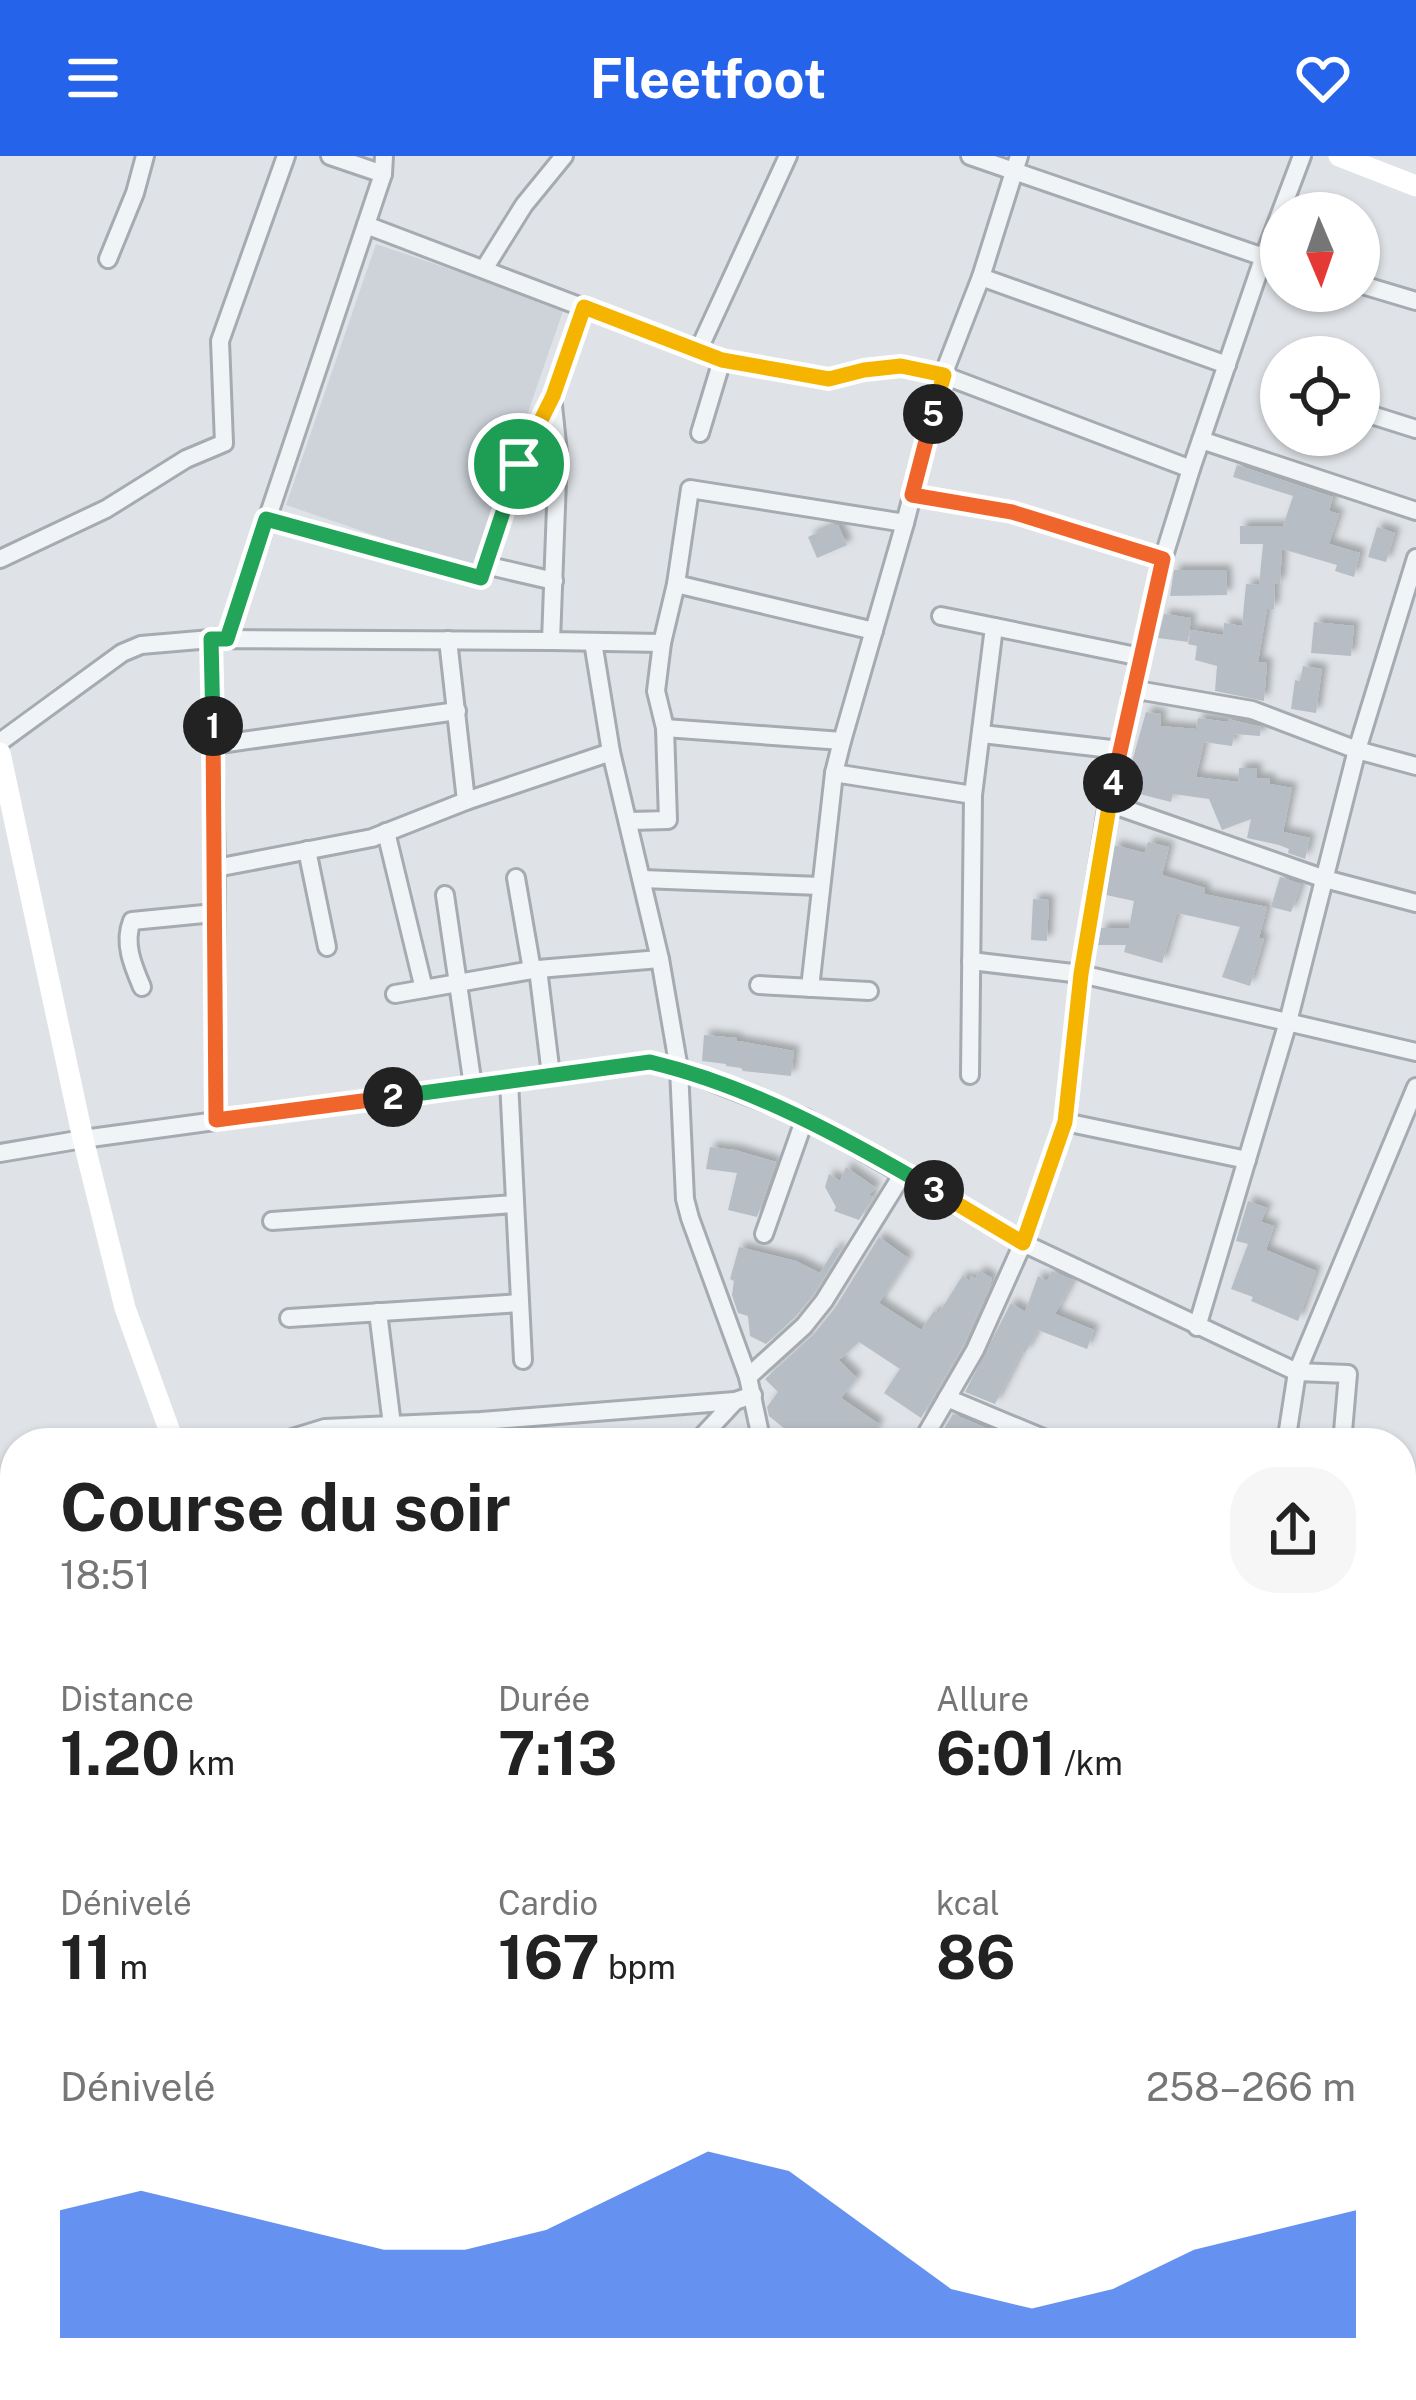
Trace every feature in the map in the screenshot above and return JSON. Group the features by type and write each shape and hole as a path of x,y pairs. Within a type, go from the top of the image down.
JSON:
{"street":[{"path":"109,259 145,156"},
{"path":"0,559 106,509 187,459 224,443 220,341 286,156"},
{"path":"216,1120 213,745 219,639 266,519 384,165 330,156"},
{"path":"484,269 524,205 564,156"},
{"path":"699,349 788,156"},
{"path":"970,156 1016,164 1260,256"},
{"path":"1292,192 1302,156"},
{"path":"1339,156 1416,187"},
{"path":"810,988 834,773 842,741 944,375 1016,164"},
{"path":"366,225 722,360 829,379 901,366 944,375 1190,469"},
{"path":"981,277 1227,364"},
{"path":"930,1428 975,1349 1023,1243 1065,1122 1081,974 1108,803 1163,559 1227,364 1260,288"},
{"path":"1380,290 1416,301"},
{"path":"266,519 481,578 519,464 553,396 584,307"},
{"path":"700,433 722,360"},
{"path":"551,641 557,453 553,396"},
{"path":"1380,418 1416,429"},
{"path":"1201,440 1416,511"},
{"path":"629,821 668,820 665,728 656,691 690,489 905,523"},
{"path":"912,495 1012,512 1163,559"},
{"path":"1197,1327 1288,1022 1358,749 1416,558"},
{"path":"485,565 554,580"},
{"path":"676,584 874,631"},
{"path":"941,616 1141,658"},
{"path":"970,1076 973,795 994,627"},
{"path":"0,742 122,653 141,645 219,639 662,643"},
{"path":"448,640 466,801"},
{"path":"593,642 611,752 660,959 679,1069 685,1198 757,1428"},
{"path":"1131,696 1143,691 1252,710 1416,766"},
{"path":"213,745 457,711"},
{"path":"665,728 842,741"},
{"path":"982,734 1120,750"},
{"path":"0,752 83,1139 125,1308 169,1428"},
{"path":"216,868 372,838 611,752"},
{"path":"834,773 973,795"},
{"path":"1108,803 1325,879 1416,903"},
{"path":"386,832 424,989"},
{"path":"307,850 327,947"},
{"path":"516,878 550,1075"},
{"path":"642,878 820,886"},
{"path":"445,895 472,1086"},
{"path":"142,987 129,955 132,921 214,914"},
{"path":"395,994 535,969 660,959"},
{"path":"971,961 1081,974 1416,1052"},
{"path":"760,986 868,991"},
{"path":"0,1154 650,1062 805,1118 1023,1243 1297,1372 1348,1374 1343,1428"},
{"path":"508,1081 523,1360"},
{"path":"1288,1428 1297,1372 1416,1087"},
{"path":"764,1234 805,1118"},
{"path":"1065,1122 1247,1160"},
{"path":"710,1428 824,1301 904,1172"},
{"path":"272,1221 515,1204"},
{"path":"289,1318 520,1303"},
{"path":"378,1312 392,1425"},
{"path":"325,1428 481,1421 745,1391"},
{"path":"947,1398 1015,1428"},
{"path":"481,1421 481,1428"}],"shaded area":[{"path":"376,244 564,308 474,569 286,505"}],"building":[{"path":"1237,465 1333,497 1329,511 1339,514 1329,544 1360,553 1354,577 1335,571 1337,565 1282,549 1280,584 1275,583 1274,609 1267,609 1258,662 1267,663 1264,701 1215,691 1217,666 1195,660 1197,646 1188,644 1191,630 1223,635 1224,623 1242,626 1246,584 1259,585 1263,544 1240,544 1240,526 1283,526 1293,496 1233,477"},
{"path":"835,525 847,545 817,558 808,537"},
{"path":"1377,527 1395,533 1386,562 1368,557"},
{"path":"1174,570 1226,570 1227,595 1170,596"},
{"path":"1164,614 1191,618 1188,642 1158,638"},
{"path":"1314,622 1354,626 1351,656 1311,653"},
{"path":"1303,666 1322,669 1316,713 1291,709 1295,680 1300,681"},
{"path":"1146,712 1161,714 1160,726 1196,729 1198,718 1261,727 1260,736 1234,734 1232,746 1204,742 1196,777 1238,782 1239,768 1257,768 1256,778 1292,788 1283,832 1310,838 1305,859 1279,845 1247,838 1251,819 1222,830 1209,799 1173,794 1171,802 1124,790"},
{"path":"1148,842 1169,847 1162,875 1205,888 1204,894 1267,907 1259,938 1264,939 1250,986 1222,977 1240,927 1177,913 1162,963 1124,952 1126,945 1098,945 1101,928 1129,928 1134,901 1106,895 1114,845 1145,853"},
{"path":"1280,877 1301,884 1291,912 1271,907"},
{"path":"1033,899 1049,900 1047,941 1031,940"},
{"path":"704,1035 794,1051 791,1076 702,1061"},
{"path":"710,1147 776,1162 757,1217 728,1210 737,1173 706,1169"},
{"path":"846,1167 876,1188 859,1220 834,1211 825,1187 829,1174 840,1181"},
{"path":"1248,1201 1267,1208 1261,1222 1274,1226 1266,1250 1316,1271 1298,1321 1231,1289 1248,1244 1236,1241"},
{"path":"879,1237 908,1258 879,1303 921,1330 934,1311 939,1313 963,1275 969,1281 979,1271 992,1278 964,1344 921,1418 884,1393 900,1369 859,1342 839,1360 857,1378 841,1398 879,1424 876,1428 784,1428 769,1416 767,1407 778,1392 765,1379 835,1308"},
{"path":"739,1247 796,1261 820,1273 836,1247 841,1250 814,1294 766,1344 750,1336 748,1316 738,1313 732,1295 734,1281 730,1279"},
{"path":"1052,1271 1073,1280 1055,1314 1094,1330 1087,1349 1038,1330 995,1404 965,1392 1011,1303 1025,1312 1038,1276 1047,1281"},
{"path":"953,1414 986,1428 944,1428"}],"route":[{"path":"584,307 722,360 829,379 901,366 944,375 912,495 1012,512 1163,559 1108,803 1081,974 1065,1122 1023,1243 805,1118 650,1062 216,1120 211,639 227,639 266,519 481,578 519,464 553,396 584,307"}]}
